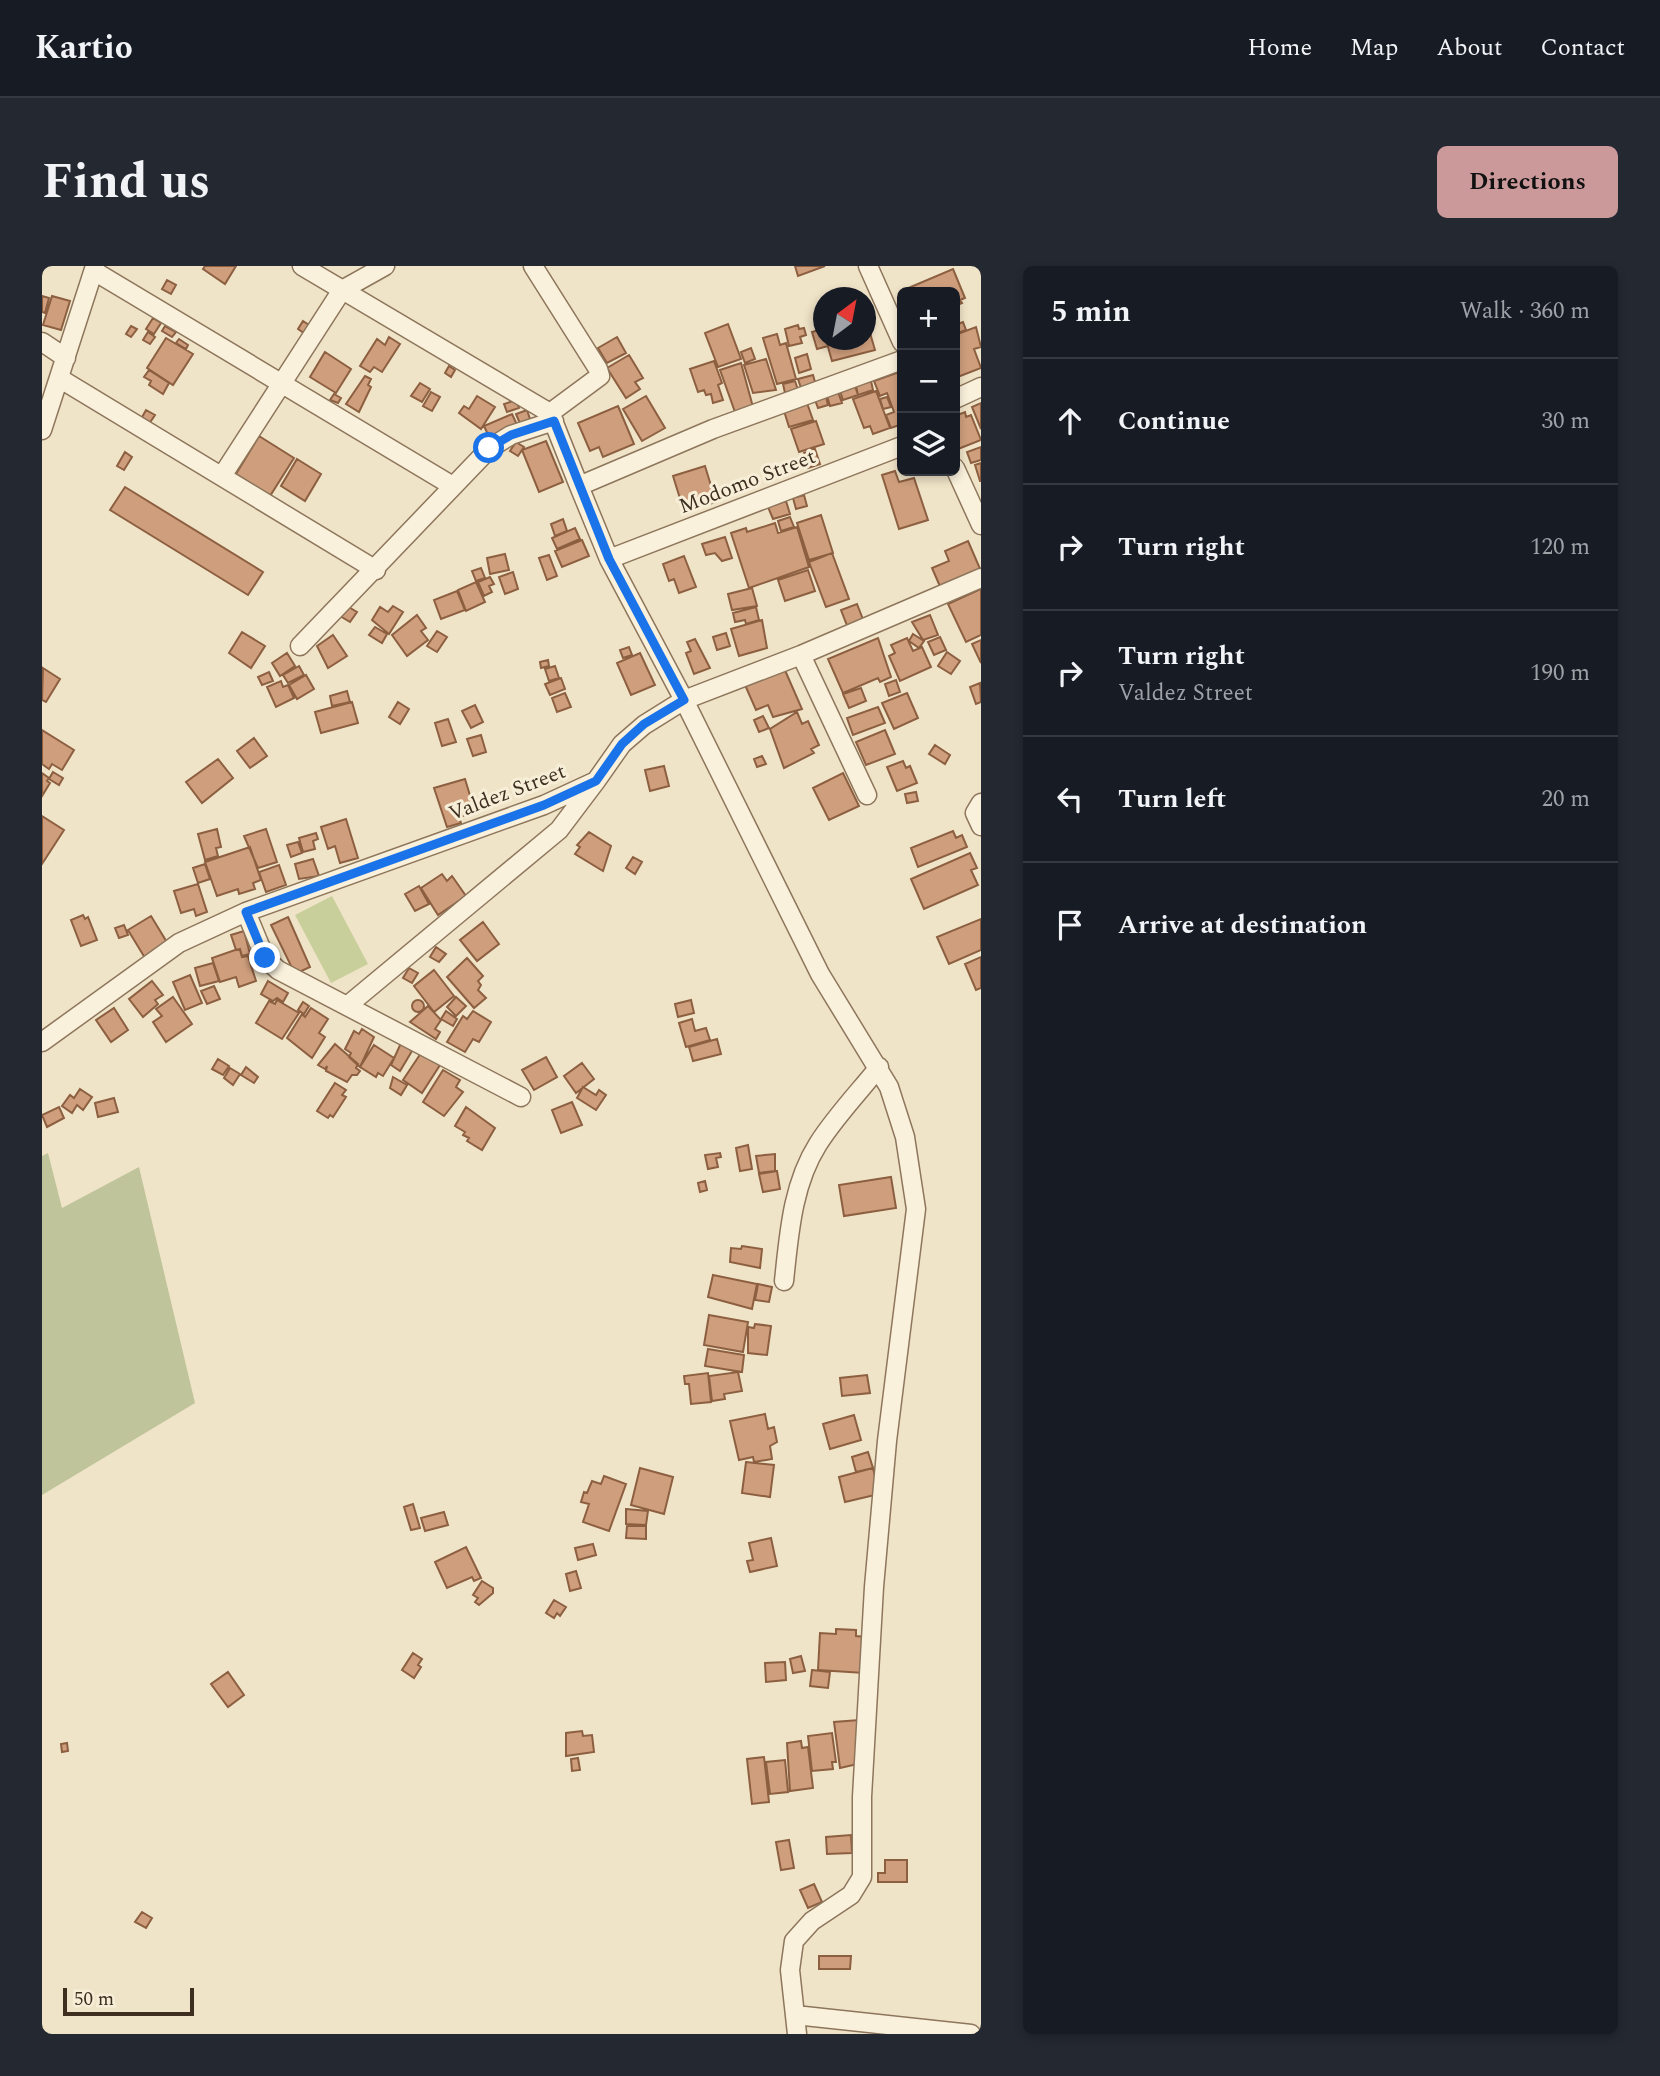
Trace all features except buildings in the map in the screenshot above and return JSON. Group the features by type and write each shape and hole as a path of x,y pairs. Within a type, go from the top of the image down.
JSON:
{"street":[{"path":"302,266 552,417 609,559 684,700 820,974 879,1067 900,1111 916,1209 887,1441 874,1587 862,1797 862,1877 851,1895 812,1921 794,1941 790,1970 797,2034"},
{"path":"222,476 342,290 385,266"},
{"path":"300,646 376,570 489,448 552,417 600,376 533,266"},
{"path":"868,266 897,331"},
{"path":"42,430 95,268 452,485"},
{"path":"42,342 66,358"},
{"path":"579,486 713,429 897,362"},
{"path":"59,378 376,570"},
{"path":"960,397 981,387"},
{"name":"Modomo Street","path":"609,559 897,448"},
{"path":"959,476 981,525"},
{"name":"Valdez Street","path":"42,1042 179,943 246,912 531,810 596,781 622,744 644,724 684,700 801,655 981,578"},
{"path":"801,655 867,795"},
{"path":"347,1006 559,830 596,781"},
{"path":"981,803 975,813 981,826"},
{"path":"246,912 265,958 278,970 520,1097"},
{"path":"784,1281 792,1209 805,1170 817,1145 879,1067"},
{"path":"795,2015 971,2034"}],"green space":[{"path":"332,896 368,964 331,983 295,915"},
{"path":"48,1153 62,1208 139,1167 195,1403 42,1495 42,1156"}],"route":[{"path":"265,958 246,912 544,805 596,781 622,744 644,724 684,700 609,559 554,421 511,435 489,448"}]}
